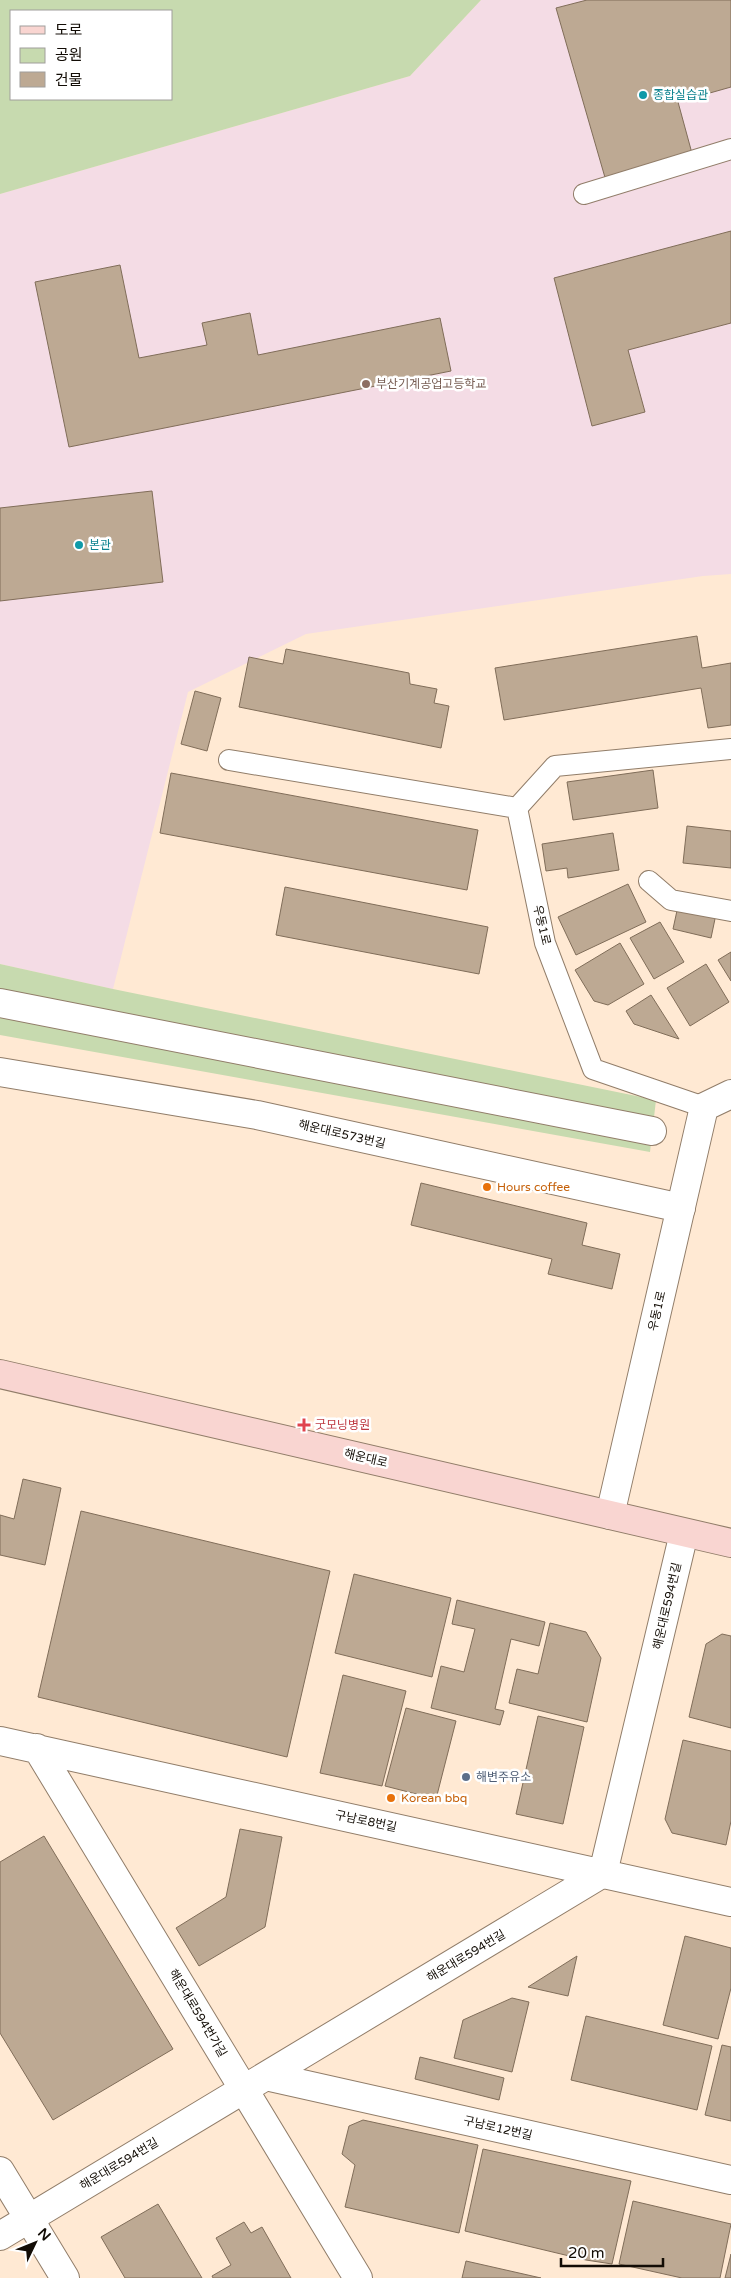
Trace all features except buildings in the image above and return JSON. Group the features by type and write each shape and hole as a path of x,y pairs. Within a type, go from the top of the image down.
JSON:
{"main road":[{"name":"해운대로","path":"0,1374 731,1543"}],"street":[{"path":"0,1003 652,1131"},
{"name":"해운대로573번길","path":"0,1072 29,1075 257,1115 681,1208"},
{"path":"704,1107 731,1094"},
{"name":"우동1로","path":"610,1515 704,1107"},
{"name":"해운대로594번길","path":"0,2236 603,1873 684,1533"},
{"name":"구남로8번길","path":"0,1741 731,1902"},
{"name":"해운대로594번가길","path":"37,1748 255,2082 358,2278"},
{"name":"구남로12번길","path":"255,2082 731,2180"},
{"path":"0,2170 65,2278"}],"lane":[{"path":"584,194 731,149"},
{"path":"229,760 517,808 555,766 731,749"},
{"name":"우동1로","path":"517,808 545,943 594,1069 704,1107"},
{"path":"650,881 671,900 731,911"}],"shaded area":[{"name":"부산기계공업고등학교","path":"481,0 731,0 731,574 703,576 306,634 188,692 113,989 0,964 0,194 410,76"}],"green space":[{"path":"0,0 481,0 410,76 0,194"},
{"path":"0,964 113,989 656,1100 650,1152 0,1035"}],"place":[{"name":"종합실습관","path":"643,95"},
{"name":"부산기계공업고등학교","path":"366,384"},
{"name":"본관","path":"79,545"},
{"name":"Hours coffee","path":"487,1187"},
{"name":"굿모닝병원","path":"304,1425"},
{"name":"해변주유소","path":"466,1777"},
{"name":"Korean bbq","path":"391,1798"}]}
